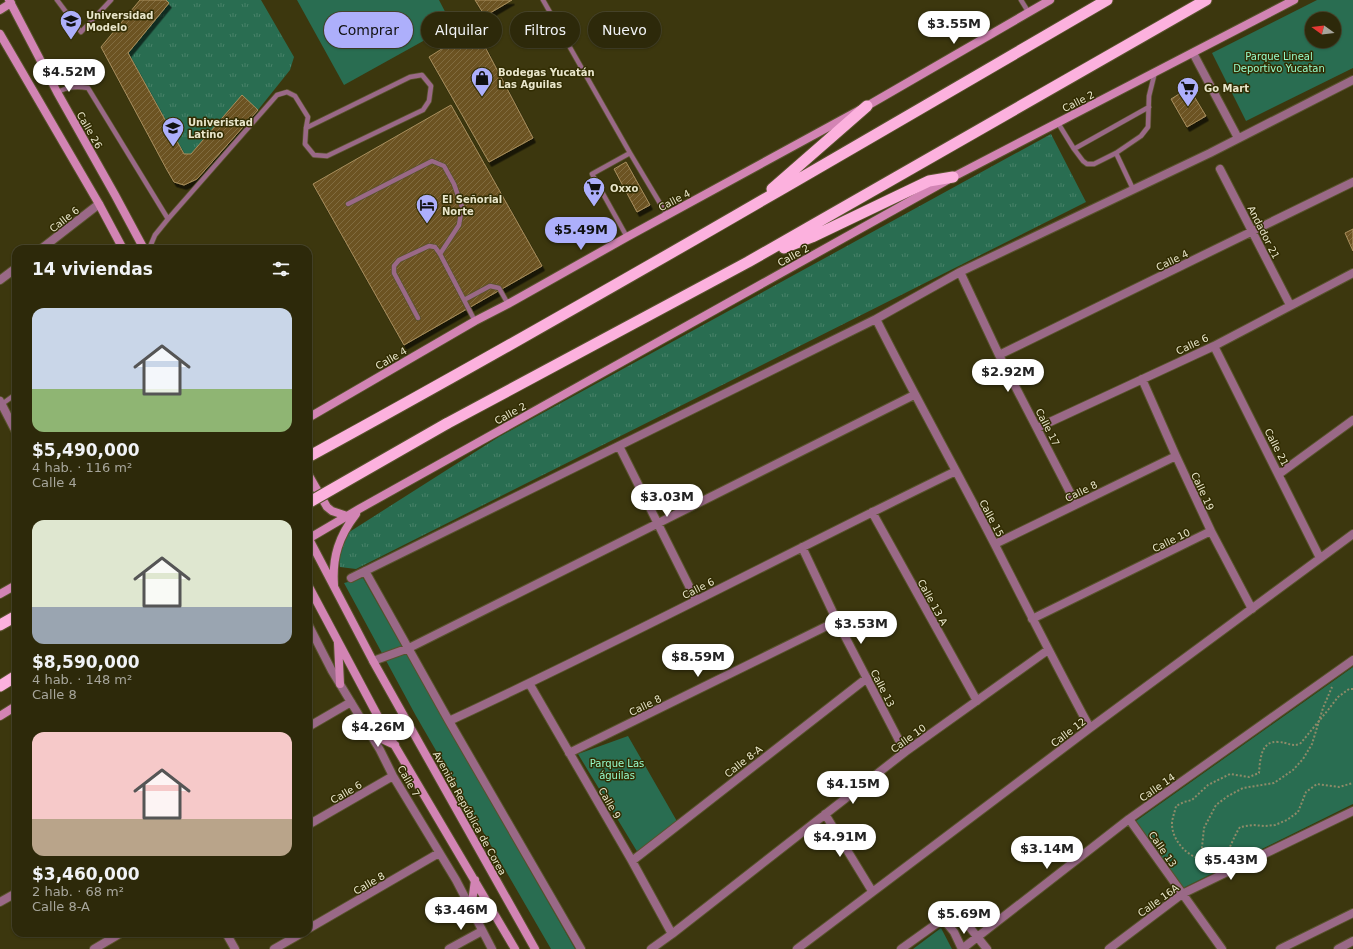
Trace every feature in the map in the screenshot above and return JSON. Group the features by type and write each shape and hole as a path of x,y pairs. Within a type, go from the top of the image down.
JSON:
{"highway":[{"path":"312,455 425,393 753,206 1107,0"},
{"path":"312,501 446,424 748,262 1206,0"},
{"path":"753,206 867,106"},
{"path":"748,262 812,237 929,180 953,177"},
{"path":"0,625 12,618"},
{"path":"0,686 12,678"}],"main road":[{"name":"Calle 4","path":"312,416 475,321 867,106 1050,0"},
{"name":"Calle 2","path":"312,537 953,177 1294,0"},
{"path":"0,10 10,1"},
{"name":"Calle 26","path":"10,1 57,92 116,195 142,245"},
{"path":"0,34 99,204 121,245"},
{"path":"312,481 327,507 332,511 347,516"},
{"path":"335,589 333,570 339,540 359,509"},
{"name":"Avenida República de Corea","path":"312,546 373,661 535,949"},
{"path":"0,594 12,587"},
{"path":"312,593 395,746 515,949"},
{"path":"337,640 340,684"},
{"path":"0,716 12,708"},
{"path":"369,733 395,746"},
{"path":"471,910 475,880"}],"street":[{"path":"1193,53 1238,138"},
{"path":"351,578 876,319 960,272 1238,138 1353,80"},
{"name":"Andador 21","path":"1220,169 1290,305"},
{"name":"Calle 4","path":"999,354 1253,232 1353,182"},
{"name":"Calle 6","path":"46,245 99,204"},
{"path":"0,280 12,271"},
{"name":"Calle 17","path":"960,272 999,354 1076,504"},
{"name":"Calle 6","path":"1037,428 1214,346 1353,273"},
{"name":"Calle 15","path":"876,319 914,395 995,544 1048,650 1090,728"},
{"name":"Calle 21","path":"1214,346 1320,558"},
{"name":"Calle 19","path":"1142,379 1211,531 1252,609"},
{"path":"373,661 409,648 914,395"},
{"path":"1,402 12,424"},
{"path":"1279,474 1353,420"},
{"path":"619,446 696,600"},
{"name":"Calle 8","path":"995,544 1176,456"},
{"name":"Calle 6","path":"449,721 529,684 956,471"},
{"name":"Calle 13 A","path":"872,512 977,701"},
{"name":"Calle 10","path":"1032,619 1211,531"},
{"name":"Calle 12","path":"797,949 1090,728 1353,534"},
{"name":"Calle 13","path":"802,547 837,621 905,752"},
{"path":"366,571 449,721 581,949"},
{"name":"Calle 8","path":"569,753 837,621"},
{"name":"Calle 7","path":"312,632 340,684 393,776 456,880 492,949"},
{"name":"Calle 10","path":"651,949 905,752 1048,650"},
{"name":"Calle 14","path":"943,919 954,932 962,949 1129,819 1353,660"},
{"name":"Calle 8-A","path":"632,861 867,678"},
{"name":"Calle 9","path":"529,684 632,861 672,934"},
{"path":"312,725 351,702"},
{"name":"Calle 6","path":"312,823 393,776"},
{"name":"Calle 16A","path":"1109,949 1182,894 1353,811"},
{"path":"825,814 872,892"},
{"name":"Calle 13","path":"1129,819 1222,949"},
{"name":"Calle 8","path":"312,927 440,853"},
{"path":"0,902 12,895"},
{"path":"1280,949 1353,913"},
{"path":"901,949 949,916 963,919 987,949"},
{"path":"450,949 482,930"},
{"path":"94,949 114,937"},
{"path":"228,937 235,949"},
{"path":"274,949 295,937"},
{"path":"1338,949 1353,941"}],"lane":[{"path":"57,0 81,32 111,0"},
{"path":"543,0 667,215"},
{"path":"1021,0 1029,13"},
{"path":"1058,122 1074,149 1087,164 1094,164 1116,154 1141,136 1148,127 1150,96 1155,72"},
{"path":"152,245 156,235 168,219 278,95 287,92 295,96 308,118 306,128 305,144 314,155 328,156 423,110 430,101 431,86 422,75 410,77 306,128"},
{"path":"57,92 68,87 79,86 88,88 168,219"},
{"path":"1074,149 1149,107"},
{"path":"627,237 592,174 630,153"},
{"path":"1116,154 1132,189"},
{"path":"348,204 432,161 444,166 454,184 462,207 459,225 440,254"},
{"path":"418,318 394,273 394,266 399,260 429,246 435,247 440,254 475,321"},
{"path":"464,300 490,286 499,288 508,304"},
{"path":"1,402 12,396"}],"path":[{"path":"1208,881 1202,847 1204,828 1216,805 1228,796 1243,788 1274,783 1293,770 1303,759 1312,744 1323,708 1334,680"},
{"path":"1353,689 1349,689 1338,697 1300,744 1293,746 1277,741 1267,744 1261,752 1259,772 1249,777 1230,774 1208,785 1192,800 1176,806 1172,822 1174,833 1178,842 1191,856 1210,861 1223,860 1240,828 1253,824 1265,826 1275,825 1287,820 1298,812 1306,792 1317,784 1339,788 1353,783"}],"green space":[{"path":"166,0 261,0 294,57 290,70 258,110 242,96 191,154 184,154 128,53 169,3"},
{"path":"297,0 439,0 445,12 421,12 421,42 413,47 413,12 324,12 324,48 411,48 344,85"},
{"name":"Parque Lineal Deportivo Yucatan","path":"1317,0 1353,0 1353,68 1246,121 1212,53"},
{"path":"1051,134 1086,202 356,569 340,567 338,551 343,536 497,438"},
{"path":"363,578 575,949 551,949 416,716 344,583"},
{"path":"1353,667 1353,804 1183,888 1136,821"},
{"name":"Parque Las águilas","path":"628,736 678,823 638,853 578,754"},
{"path":"941,928 952,949 913,949"}],"building":[{"path":"140,0 166,0 169,3 128,53 184,154 191,154 242,95 258,110 197,179 184,185 174,182 101,47"},
{"path":"475,0 512,0 492,12 482,12"},
{"name":"Bodegas Yucatán Las Aguilas","path":"443,48 486,48 533,138 489,162 429,57"},
{"name":"Go Mart","path":"1189,88 1206,116 1187,127 1171,99"},
{"name":"El Señorial Norte","path":"451,105 542,266 404,345 313,184"},
{"path":"626,162 650,205 637,212 614,169"},
{"path":"1353,229 1353,251 1345,233"}],"place":[{"name":"Universidad Modelo","path":"71,40"},
{"name":"Bodegas Yucatán Las Aguilas","path":"482,98"},
{"name":"Go Mart","path":"1188,108"},
{"name":"Univeristad Latino","path":"173,148"},
{"name":"Oxxo","path":"594,208"},
{"name":"El Señorial Norte","path":"427,224"}]}
